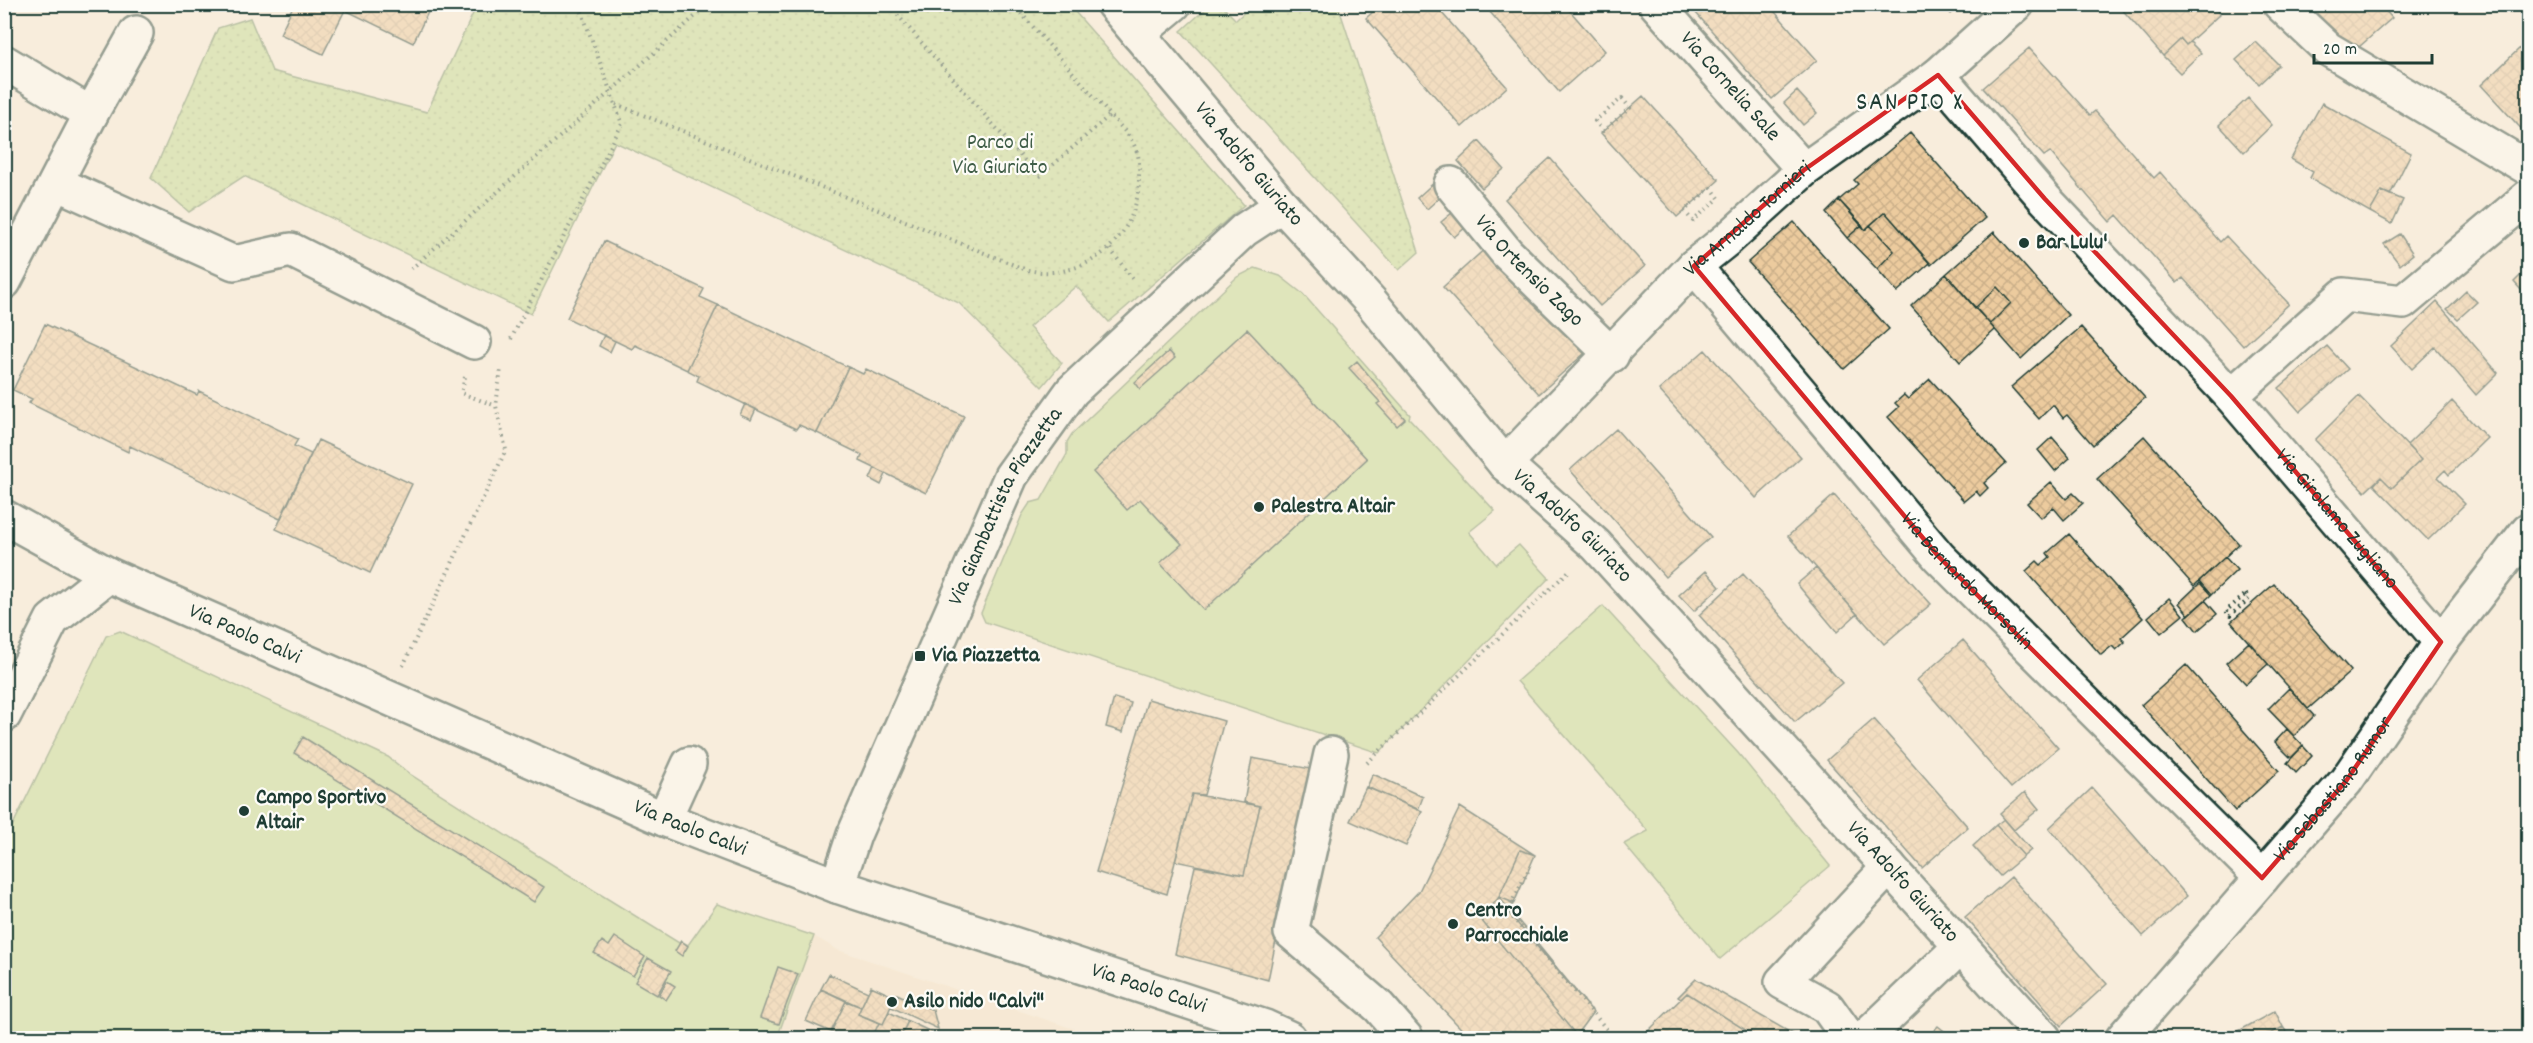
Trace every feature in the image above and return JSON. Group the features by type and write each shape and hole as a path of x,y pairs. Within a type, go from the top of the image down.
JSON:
{"street":[{"name":"Via Adolfo Giuriato","path":"1113,4 1282,205 1371,302 1505,464 1596,545 1889,867 1959,948 2044,1038"},
{"path":"1138,34 1174,4"},
{"name":"Via Cornelia Sale","path":"1656,4 1804,170"},
{"name":"Via Arnaldo Tornieri","path":"1505,464 1612,355 1694,266 1729,238 1804,170 1938,75 2017,4"},
{"path":"2280,4 2328,49 2529,168"},
{"path":"4,282 91,114 136,33"},
{"path":"4,62 91,114"},
{"name":"Via Girolamo Zugliano","path":"1938,75 2045,199 2231,396 2441,642"},
{"path":"56,183 234,263 291,250 474,342"},
{"name":"Via Ortensio Zago","path":"1451,184 1507,253 1612,355"},
{"path":"2231,396 2344,295 2403,302 2529,197"},
{"name":"Via Giambattista Piazzetta","path":"837,886 882,741 1011,476 1072,391 1244,230 1282,205"},
{"name":"Via Bernardo Morsolin","path":"1694,266 1939,557 2262,878"},
{"name":"Via Paolo Calvi","path":"4,517 109,574 664,819 837,886 1265,1028 1289,1038"},
{"name":"Via Sebastiano Rumor","path":"2123,1038 2346,781 2441,642 2529,530"},
{"path":"4,715 52,620 109,574"},
{"path":"1331,754 1291,932 1379,1007 1406,1038"},
{"path":"664,819 689,764"},
{"path":"1849,1038 1827,1007 1782,982 1889,867"},
{"path":"1865,1038 1959,948"}],"path":[{"path":"508,344 622,124 579,4"},
{"path":"382,295 709,4"},
{"path":"888,4 1039,177 1110,115"},
{"path":"616,104 1024,268 1040,273 1067,271 1089,263 1110,249 1135,212 1139,190 1137,152 1127,133 1013,4"},
{"path":"1622,98 1630,108 1603,131 1595,121 1622,98"},
{"path":"1711,187 1719,198 1693,221 1684,211 1711,187"},
{"path":"1110,249 1136,284"},
{"path":"388,696 506,450 496,406 502,364"},
{"path":"1331,754 1367,763 1596,545"},
{"path":"2246,594 2249,599 2230,616 2226,612 2246,594"},
{"path":"1528,871 1507,911 1614,1038"}],"highlighted area":[{"path":"1938,75 2045,199 2231,396 2441,642 2346,781 2262,878 1939,557 1694,266 1804,170"}],"shaded area":[{"name":"Asilo nido \"Calvi\"","path":"814,936 838,950 1101,1038 777,1038"}],"green space":[{"name":"Parco di Via Giuriato","path":"477,5 1069,5 1244,205 1109,322 1076,286 1029,327 1062,363 1042,387 959,303 615,142 531,314 244,176 189,212 151,178 218,28 250,18 272,71 427,112"},
{"path":"1210,5 1221,5 1236,20 1252,5 1338,5 1419,252 1399,270 1181,31"},
{"name":"Palestra Altair","path":"1255,268 1280,276 1303,294 1410,415 1409,418 1495,511 1469,532 1496,564 1519,545 1549,578 1379,753 985,622 981,613 1022,515 1030,503 1041,500 1067,454 1067,442 1072,434 1237,277"},
{"path":"1603,606 1738,753 1830,866 1720,959 1624,844 1648,831 1517,681"},
{"name":"Campo Sportivo Altair","path":"120,631 388,757 411,775 679,943 681,941 688,945 717,904 814,936 777,1038 5,1038 4,843 106,636"}],"building":[{"path":"294,4 348,4 323,54 280,34"},
{"path":"348,4 432,4 413,43 345,10"},
{"path":"1382,4 1434,4 1507,87 1462,127 1366,18"},
{"path":"1483,4 1564,4 1605,51 1559,92"},
{"path":"1688,4 1768,4 1817,60 1772,99"},
{"path":"1942,4 1962,4 1951,14"},
{"path":"2122,4 2212,4 2220,14 2186,45 2181,39 2163,56 2119,6"},
{"path":"2306,4 2389,4 2384,9 2392,18 2351,54"},
{"path":"2181,39 2186,45 2190,42 2201,53 2180,73 2163,56"},
{"path":"2256,42 2279,65 2259,84 2236,60"},
{"path":"2029,48 2090,115 2095,111 2154,178 2160,172 2220,242 2226,236 2289,304 2243,346 2183,278 2177,283 2117,215 2110,222 2050,152 2044,156 1983,88"},
{"path":"2520,48 2524,52 2528,48 2528,136 2481,85"},
{"path":"1797,91 1817,113 1803,125 1784,103"},
{"path":"1643,96 1719,180 1677,217 1601,133"},
{"path":"2248,98 2272,125 2244,152 2219,125"},
{"path":"2322,103 2411,153 2390,195 2382,191 2370,212 2310,178 2313,172 2291,159"},
{"path":"1910,133 1985,218 1931,265 1885,212 1865,230 1839,200 1858,184 1854,180"},
{"path":"1479,141 1504,169 1482,188 1458,161"},
{"path":"1550,158 1645,266 1600,306 1505,199"},
{"path":"1438,179 1448,190 1427,209 1417,198"},
{"path":"2382,191 2403,200 2392,224 2370,212"},
{"path":"1839,200 1862,225 1847,238 1826,213"},
{"path":"1464,203 1477,218 1454,237 1441,222"},
{"path":"1885,212 1930,263 1897,292 1877,269 1894,251 1870,225"},
{"path":"1794,222 1889,329 1844,369 1748,262"},
{"path":"1862,225 1865,230 1870,225 1894,251 1877,269 1847,238"},
{"path":"1994,232 2068,315 2021,359 1990,324 2011,303 1997,287 1975,308 1946,274"},
{"path":"2400,234 2413,254 2400,265 2384,244"},
{"path":"604,241 704,289 700,297 718,305 687,370 635,345 632,349 567,318"},
{"path":"1489,245 1585,353 1539,394 1443,287"},
{"path":"2528,268 2528,298 2514,282"},
{"path":"1946,274 1995,330 1960,362 1911,306"},
{"path":"1997,287 2011,303 1990,324 1975,308"},
{"path":"2466,291 2477,302 2458,319 2447,309"},
{"path":"2437,302 2498,373 2476,395 2435,347 2412,369 2391,346"},
{"path":"718,305 848,367 817,433 799,425 796,429 697,381 699,376 687,370"},
{"path":"45,324 197,395 199,391 298,439 294,446 311,454 280,519 130,446 128,452 29,403 32,399 13,390"},
{"path":"2081,327 2145,398 2093,445 2067,415 2063,418 2053,405 2039,419 2011,387"},
{"path":"1247,329 1367,459 1204,610 1160,563 1182,544 1140,499 1127,510 1093,472"},
{"path":"604,335 615,341 610,352 599,346"},
{"path":"2327,346 2348,369 2300,412 2279,388"},
{"path":"1705,350 1801,457 1756,498 1659,390"},
{"path":"1169,351 1175,358 1140,389 1135,382"},
{"path":"1357,361 1405,419 1397,426 1377,404 1380,402 1349,368"},
{"path":"848,367 863,374 866,369 964,416 926,493 860,461 862,455 817,433"},
{"path":"1930,379 2006,463 1984,483 1988,488 1980,496 1976,491 1964,501 1888,417 1899,407 1895,403 1904,395 1908,399"},
{"path":"2359,396 2421,460 2392,488 2381,477 2365,492 2315,440"},
{"path":"2452,401 2487,438 2449,475 2445,470 2438,477 2465,504 2428,540 2374,485 2381,477 2392,488 2421,460 2407,445"},
{"path":"745,404 756,409 751,420 740,415"},
{"path":"1616,429 1711,537 1665,577 1570,470"},
{"path":"2144,436 2239,544 2194,586 2097,479"},
{"path":"2052,437 2070,458 2055,471 2038,450"},
{"path":"318,440 412,484 370,573 276,529"},
{"path":"875,468 886,474 881,485 870,479"},
{"path":"2051,482 2066,499 2073,493 2083,503 2064,520 2053,507 2041,518 2027,503"},
{"path":"1834,495 1931,604 1884,644 1788,536"},
{"path":"2069,534 2143,618 2121,638 2125,642 2116,650 2112,646 2101,655 2026,571 2037,561 2041,565 2050,557 2047,553"},
{"path":"2225,557 2237,570 2211,595 2199,581"},
{"path":"1816,568 1857,614 1837,632 1797,584"},
{"path":"1706,571 1720,587 1694,611 1679,595"},
{"path":"1743,574 1842,683 1795,722 1699,615"},
{"path":"2200,583 2211,595 2189,615 2179,603"},
{"path":"2274,584 2351,671 2308,709 2231,622"},
{"path":"2169,598 2183,615 2161,633 2148,617"},
{"path":"2205,600 2217,614 2197,631 2186,617"},
{"path":"1963,640 2058,748 2011,788 1917,680"},
{"path":"2249,642 2268,664 2246,684 2226,663"},
{"path":"2186,665 2279,771 2235,811 2141,705"},
{"path":"2289,688 2314,716 2294,736 2268,709"},
{"path":"1114,698 1131,703 1123,732 1106,727"},
{"path":"1148,699 1224,721 1204,795 1192,794 1167,894 1096,872"},
{"path":"1874,719 1968,827 1922,868 1827,760"},
{"path":"2287,729 2303,746 2291,758 2275,742"},
{"path":"303,737 544,887 534,902 294,753"},
{"path":"2303,746 2312,756 2296,773 2287,763"},
{"path":"1252,758 1311,769 1268,980 1175,954 1195,866 1244,875 1260,806 1244,802"},
{"path":"1373,774 1423,797 1418,810 1367,787"},
{"path":"1366,787 1422,811 1406,846 1350,821"},
{"path":"2092,788 2187,896 2143,936 2049,828"},
{"path":"2025,792 2039,809 2014,830 2000,814"},
{"path":"1192,794 1260,806 1244,875 1175,861"},
{"name":"Centro Parrocchiale","path":"1460,807 1535,855 1514,903 1507,911 1593,1012 1574,1038 1470,1038 1375,937 1419,891"},
{"path":"2004,819 2031,850 2024,856 1996,825"},
{"path":"1996,825 2024,856 2000,876 1973,846"},
{"path":"1520,850 1535,855 1514,903 1499,897"},
{"path":"2011,877 2107,984 2061,1026 1965,917"},
{"path":"1499,897 1593,1012 1576,1035 1481,920"},
{"path":"615,937 645,957 633,976 594,953 602,941 609,946"},
{"path":"681,941 688,946 682,956 675,951"},
{"path":"648,958 671,971 657,995 635,982"},
{"path":"778,967 798,974 779,1024 760,1018"},
{"path":"829,974 868,992 861,1007 821,989"},
{"path":"1696,979 1800,1038 1758,1038 1687,993 1681,999 1678,997"},
{"path":"667,981 675,986 666,1000 659,995"},
{"path":"871,986 895,997 883,1024 858,1014"},
{"path":"821,989 846,1001 831,1032 806,1021"},
{"path":"1687,993 1758,1038 1641,1038"},
{"path":"897,994 933,1010 938,1029 891,1007"},
{"path":"846,1001 861,1007 858,1014 879,1023 872,1038 844,1038 831,1032"},
{"path":"2275,1011 2283,1027 2262,1038 2226,1038"},
{"path":"889,1012 908,1021 900,1038 872,1038 879,1023 883,1024"},
{"path":"908,1021 944,1038 900,1038"},
{"path":"1938,1026 1953,1038 1927,1038"},
{"path":"2283,1027 2288,1034 2281,1038 2262,1038"}],"place":[{"name":"Bar Lulu'","path":"2024,243"},
{"name":"Palestra Altair","path":"1259,507"},
{"name":"Via Piazzetta","path":"920,656"},
{"name":"Campo Sportivo Altair","path":"244,811"},
{"name":"Centro Parrocchiale","path":"1453,924"},
{"name":"Asilo nido \"Calvi\"","path":"892,1002"}],"district":[{"name":"SAN PIO X","path":"1910,103"}]}
